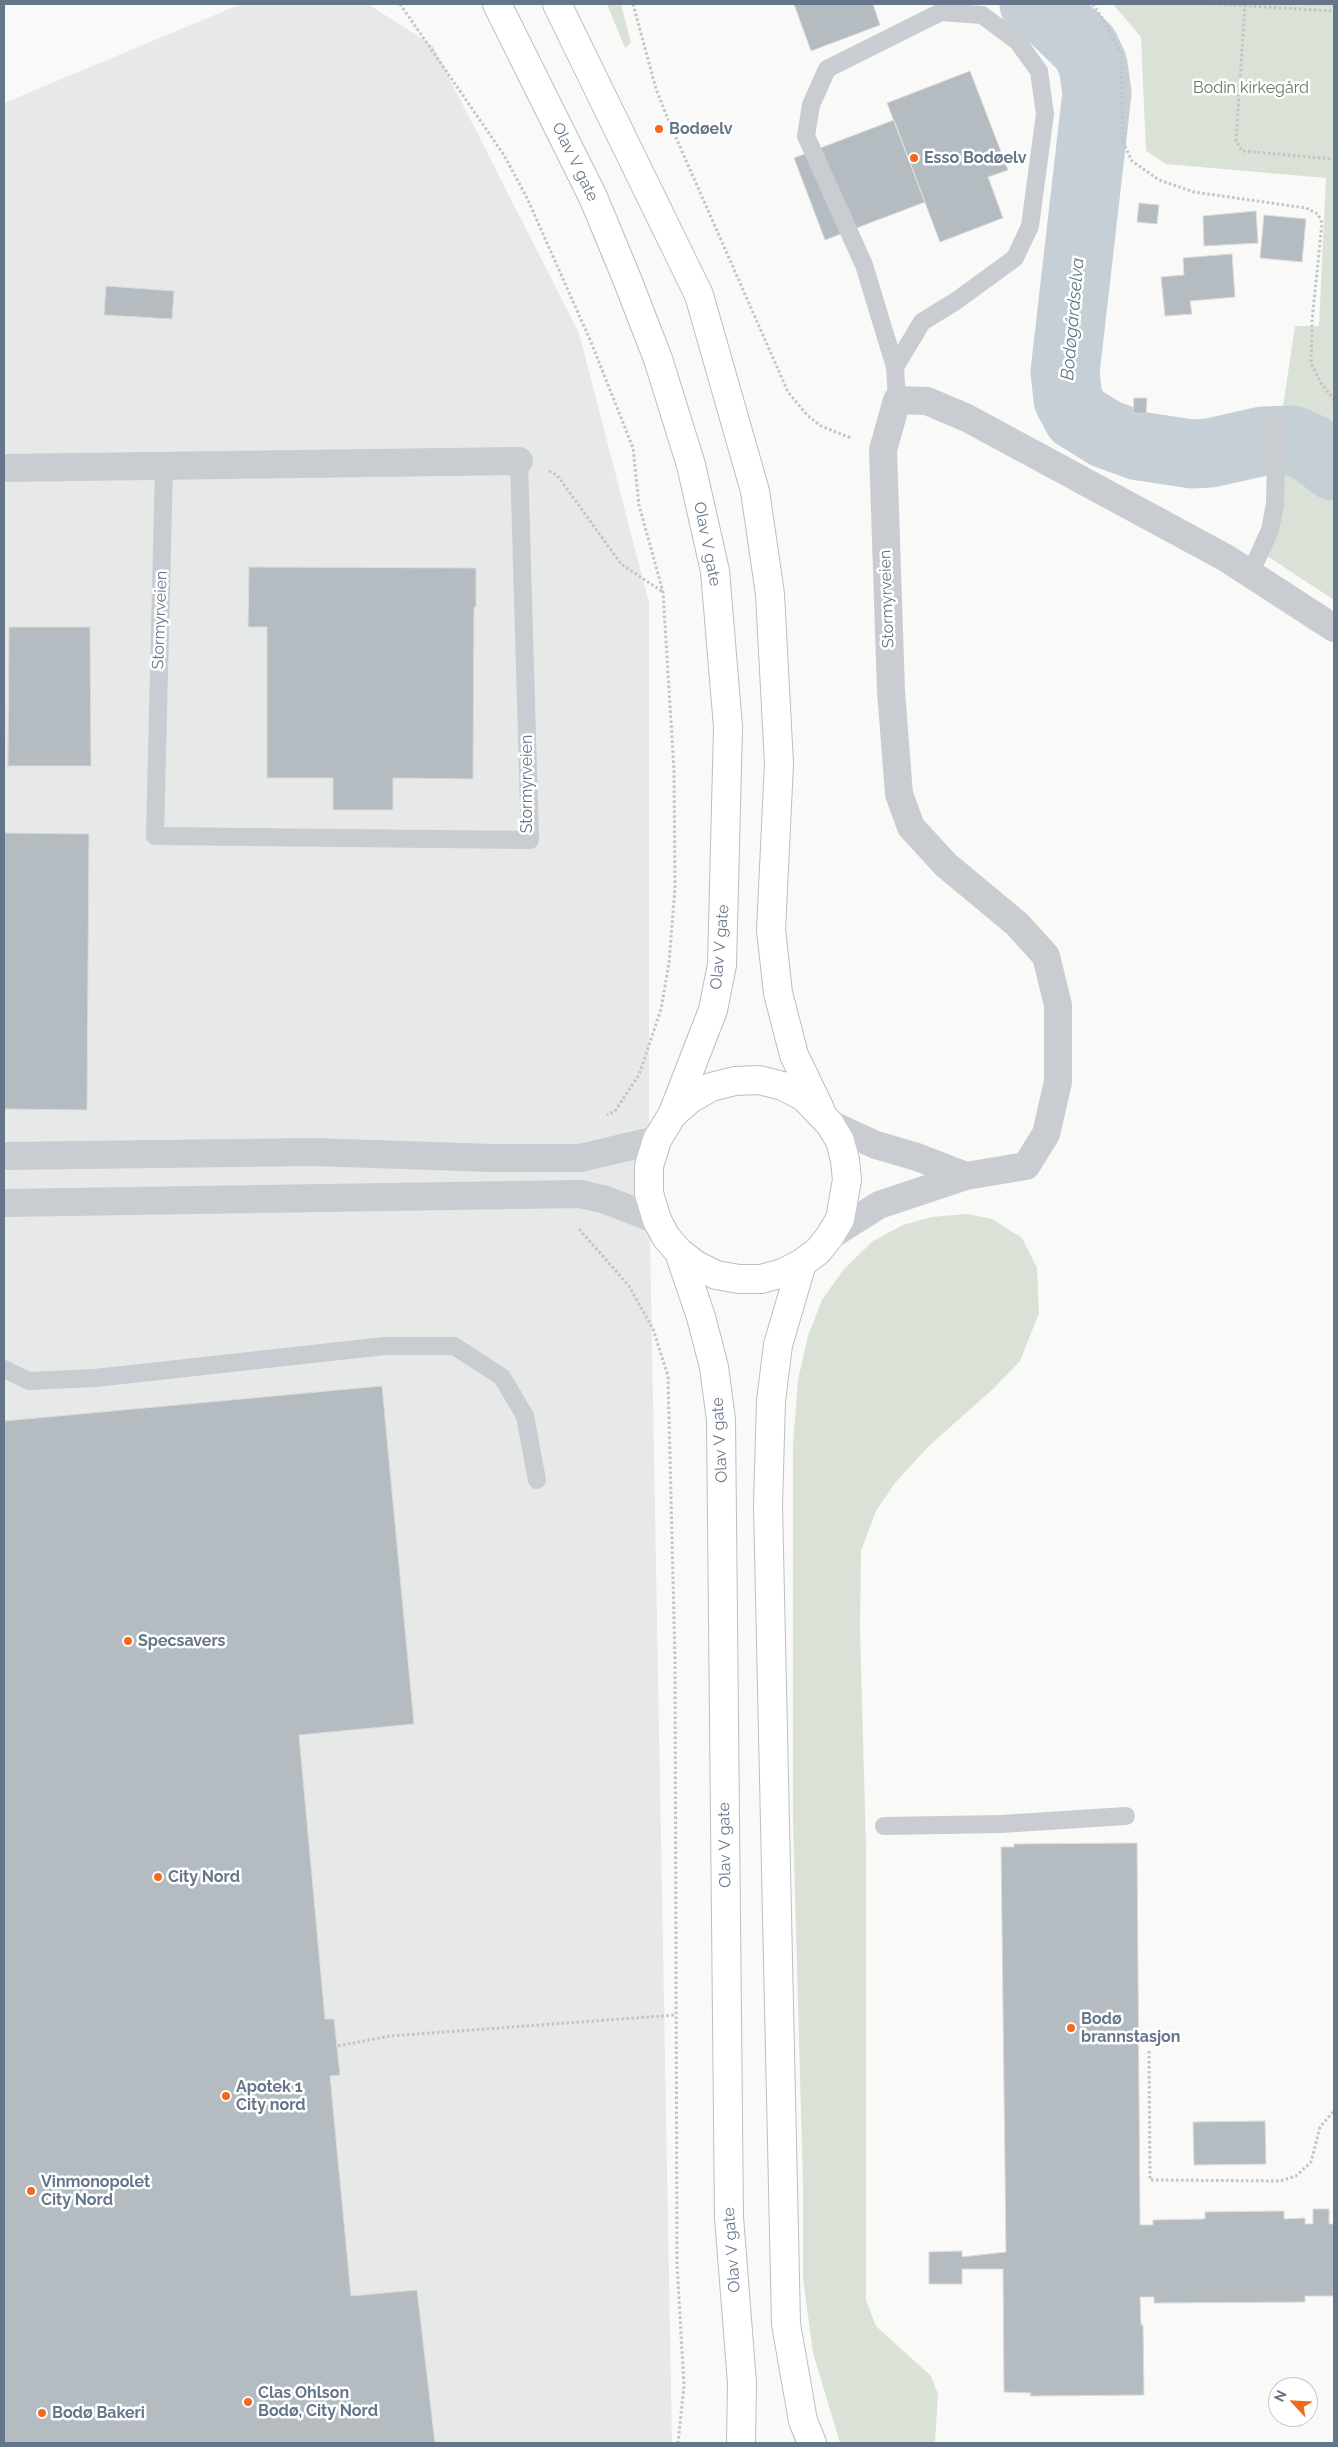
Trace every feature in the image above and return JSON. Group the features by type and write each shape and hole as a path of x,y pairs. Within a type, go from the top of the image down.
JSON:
{"highway":[{"name":"Olav V gate","path":"497,4 593,197 658,359 691,465 715,571 728,727 722,965 714,1010 672,1115 657,1140 649,1175 649,1193 657,1220 666,1237 679,1252 696,1265 716,1274 739,1279 761,1279 783,1273 802,1263 818,1251 840,1219 847,1180 846,1160 840,1141 794,1055 778,993 771,930 779,764 770,594 755,491 699,294 558,4"},
{"name":"Olav V gate","path":"672,1115 690,1099 711,1087 734,1081 759,1080 790,1090 804,1097 826,1118"},
{"name":"Olav V gate","path":"679,1252 701,1317 714,1368 722,1420 729,2217 742,2383 741,2443"},
{"path":"802,1263 778,1345 771,1401 768,1505 786,2324 799,2404 812,2443"}],"street":[{"path":"897,400 927,400 967,418 1226,558 1334,628"},
{"name":"Stormyrveien","path":"830,1236 878,1205 966,1176 1026,1166 1046,1134 1058,1082 1058,1005 1046,956 1017,924 946,865 911,827 899,794 890,691 883,450 897,400"},
{"path":"4,468 519,461"},
{"path":"826,1118 876,1145 917,1157 966,1176"},
{"path":"4,1156 313,1152 492,1158 580,1158 657,1140"},
{"path":"4,1202 580,1194 606,1200 657,1220"}],"lane":[{"path":"895,367 922,322 956,301 1014,258 1030,226 1045,114 1039,71 1017,41 976,10 961,4"},
{"path":"897,400 895,367 864,265 806,136 811,105 827,69 941,12 976,10"},
{"path":"1250,574 1270,530 1275,504 1277,419"},
{"name":"Stormyrveien","path":"164,466 155,836 530,840 519,461"},
{"path":"4,1369 29,1381 95,1378 385,1346 454,1346 502,1377 525,1416 537,1480"},
{"path":"884,1826 1001,1824 1126,1816"}],"path":[{"path":"400,4 504,155 527,198 591,342 633,448 639,504 664,592 674,770 675,888 669,963 661,1009 639,1075 615,1111 600,1118"},
{"path":"633,4 656,89 788,392 807,415 821,426 883,450"},
{"path":"1093,4 1108,26 1121,53 1123,142 1132,161 1159,180 1194,192 1306,208 1318,214 1322,223 1312,321 1311,363 1321,383 1334,400"},
{"path":"1214,4 1334,11"},
{"path":"1244,5 1236,141 1242,151 1334,159"},
{"path":"519,461 534,462 557,475 621,564 664,592"},
{"path":"578,1228 628,1286 653,1329 668,1376 675,1670 677,2263 684,2386 678,2443"},
{"path":"338,2046 390,2036 675,2015"},
{"path":"1149,2050 1150,2180 1280,2181 1296,2176 1311,2162 1320,2126 1334,2111"}],"shaded area":[{"path":"241,4 368,4 433,46 579,333 649,603 649,1181 672,2443 4,2443 4,103"}],"green space":[{"path":"607,4 621,4 631,43 625,48"},
{"name":"Bodin kirkegård","path":"1113,4 1334,4 1334,600 1261,552 1295,326 1319,326 1326,178 1166,164 1146,151 1141,37"},
{"path":"967,1214 992,1219 1022,1238 1037,1268 1039,1313 1020,1361 994,1388 929,1446 895,1483 876,1511 861,1551 860,1630 866,1846 866,2300 876,2326 931,2376 938,2394 935,2443 840,2443 813,2353 803,2278 803,2184 793,1823 793,1445 798,1380 808,1336 822,1300 844,1269 873,1241 903,1225 932,1217"}],"building":[{"path":"794,4 873,4 880,25 811,51"},
{"path":"970,71 1008,170 988,177 1003,218 940,242 887,103"},
{"path":"894,120 925,202 825,240 794,158"},
{"path":"1139,203 1159,205 1157,224 1137,222"},
{"path":"1256,211 1258,243 1204,246 1203,216"},
{"path":"1264,215 1306,219 1302,262 1260,258"},
{"path":"1232,254 1235,297 1190,301 1192,314 1165,316 1161,277 1184,275 1183,258"},
{"path":"106,286 174,291 172,319 104,315"},
{"path":"1134,398 1147,398 1146,414 1133,413"},
{"path":"249,567 476,568 473,779 393,778 393,810 333,810 333,778 267,778 267,627 248,627"},
{"path":"9,627 90,627 91,766 8,766"},
{"path":"4,833 89,834 87,1110 4,1109"},
{"name":"City Nord","path":"382,1386 414,1724 299,1735 325,2019 334,2019 340,2075 330,2076 351,2296 417,2290 435,2443 4,2443 4,1421"},
{"name":"Bodø brannstasjon","path":"1137,1843 1140,2225 1153,2225 1153,2220 1205,2219 1205,2212 1284,2211 1284,2219 1305,2218 1305,2224 1313,2224 1313,2209 1329,2209 1329,2224 1334,2224 1334,2296 1305,2296 1305,2302 1154,2303 1154,2297 1140,2297 1141,2325 1143,2325 1144,2395 1030,2396 1031,2393 1004,2392 1003,2269 962,2269 962,2284 929,2284 929,2252 962,2251 962,2257 1006,2252 1001,1847 1014,1847 1014,1844"},
{"path":"1265,2121 1266,2164 1194,2165 1193,2122"}],"waterway":[{"name":"Bodøgårdselva","path":"1034,4 1054,18 1085,48 1093,65 1097,93 1065,372 1068,399 1077,416 1106,434 1139,446 1192,454 1210,453 1263,441 1292,440 1312,449 1334,466"}],"place":[{"name":"Bodøelv","path":"659,129"},
{"name":"Esso Bodøelv","path":"914,158"},
{"name":"Specsavers","path":"128,1641"},
{"name":"City Nord","path":"158,1877"},
{"name":"Bodø brannstasjon","path":"1071,2028"},
{"name":"Apotek 1 City nord","path":"226,2096"},
{"name":"Vinmonopolet City Nord","path":"31,2191"},
{"name":"Clas Ohlson Bodø, City Nord","path":"248,2402"},
{"name":"Bodø Bakeri","path":"42,2413"}]}
